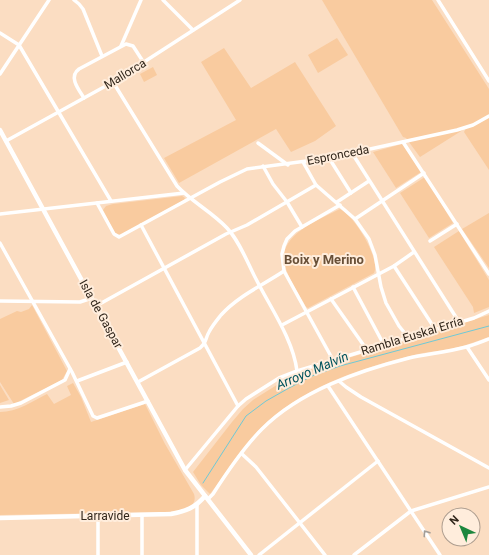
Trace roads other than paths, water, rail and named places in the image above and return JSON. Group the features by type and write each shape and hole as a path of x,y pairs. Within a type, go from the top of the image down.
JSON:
{"street":[{"path":"0,74 49,0"},
{"path":"74,0 83,9 102,56"},
{"path":"121,46 141,0"},
{"path":"163,0 193,30"},
{"name":"Mallorca","path":"6,141 113,82 240,0"},
{"path":"438,0 489,81"},
{"path":"0,33 19,45 110,201"},
{"path":"84,98 75,82 74,76 79,69 121,46 128,44 133,46 144,63"},
{"path":"113,82 178,186 184,193 217,219 230,233 282,325 295,358 297,371"},
{"name":"Espronceda","path":"97,203 114,234 118,237 246,169 329,158 404,142 457,130 473,125 489,116"},
{"name":"Isla de Gaspar","path":"0,130 185,470 251,555"},
{"path":"404,142 489,274"},
{"path":"258,143 288,164"},
{"path":"352,153 459,322"},
{"path":"329,158 351,193"},
{"path":"303,162 316,185 355,219 369,239 375,256 382,291 389,309 408,337"},
{"path":"263,166 273,184 288,202 302,227"},
{"path":"355,219 424,173"},
{"path":"333,360 284,271 282,254 287,239 295,231 339,204 351,193 369,181"},
{"path":"96,306 288,202 316,185"},
{"path":"0,214 184,193"},
{"path":"430,242 457,224"},
{"path":"142,225 238,406"},
{"path":"0,243 77,381 91,415 97,418 148,401"},
{"path":"282,325 394,266 414,252"},
{"path":"394,266 435,329"},
{"path":"138,382 205,344 208,333 225,311 237,300 284,271"},
{"path":"354,287 384,345"},
{"path":"0,301 80,302 92,298"},
{"path":"331,299 366,350"},
{"name":"Rambla Euskal Erría","path":"185,470 238,406 246,399 279,378 297,371 474,318 489,311"},
{"name":"Rambla Euskal Erría","path":"206,497 212,494 254,437 269,422 299,402 328,386 364,370 410,358 467,347 489,339"},
{"path":"467,347 489,380"},
{"path":"77,381 127,362"},
{"path":"0,407 21,403 65,380 70,369"},
{"path":"339,381 346,388 361,397 489,468"},
{"path":"328,386 440,555"},
{"path":"242,454 256,467 325,555"},
{"path":"259,555 378,461"},
{"path":"354,555 411,511 489,487"},
{"name":"Larravide","path":"0,518 174,513 188,510 197,505 206,497"},
{"path":"197,505 197,555"},
{"path":"142,515 142,555"},
{"path":"98,516 98,555"}],"waterway":[{"name":"Arroyo Malvín","path":"203,483 246,416 266,401 289,388 312,376 340,366 489,326"}],"district":[{"name":"Boix y Merino","path":"324,259"}]}
